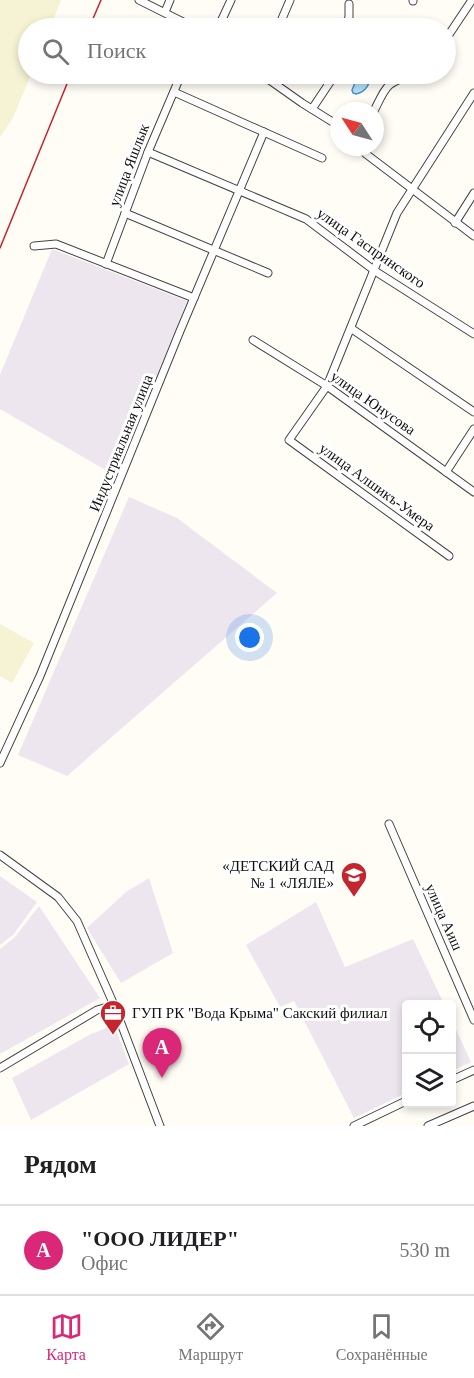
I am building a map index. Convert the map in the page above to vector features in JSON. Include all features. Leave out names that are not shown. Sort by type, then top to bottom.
[{"type":"street","points":[[139,0],[176,18]]},
{"type":"street","points":[[165,12],[170,0]]},
{"type":"street","points":[[223,18],[231,0]]},
{"type":"street","points":[[282,18],[290,0]]},
{"type":"street","points":[[456,24],[472,0]]},
{"type":"street","points":[[349,4],[349,18]]},
{"type":"street","name":"улица Яшлык","points":[[106,264],[148,152],[177,84]]},
{"type":"street","points":[[276,84],[330,120]]},
{"type":"street","points":[[312,109],[329,84]]},
{"type":"street","points":[[378,102],[388,84]]},
{"type":"street","points":[[174,92],[322,158]]},
{"type":"street","points":[[327,386],[352,329],[392,224],[474,93]]},
{"type":"street","name":"Индустриальная улица","points":[[0,763],[40,676],[264,132]]},
{"type":"street","name":"улица Гаспринского","points":[[148,152],[306,219],[375,271],[474,334]]},
{"type":"street","points":[[369,156],[474,237]]},
{"type":"street","points":[[455,223],[474,193]]},
{"type":"street","points":[[125,213],[268,273]]},
{"type":"street","points":[[33,246],[56,244],[194,298]]},
{"type":"street","points":[[352,329],[474,411]]},
{"type":"street","name":"улица Юнусова","points":[[253,340],[327,386],[474,492]]},
{"type":"street","name":"улица Алшикъ-Умера","points":[[327,386],[289,440],[449,555]]},
{"type":"street","points":[[446,472],[474,429]]},
{"type":"street","name":"улица Аиш","points":[[388,824],[474,1020]]},
{"type":"street","points":[[0,855],[58,897],[77,921],[114,1005],[160,1126]]},
{"type":"street","points":[[0,1068],[97,1010],[114,1005]]},
{"type":"street","points":[[456,1078],[474,1070]]},
{"type":"street","points":[[354,1126],[402,1103]]},
{"type":"street","points":[[428,1126],[474,1106]]},
{"type":"shaded area","points":[[0,0],[61,0],[54,18],[18,18],[18,84],[27,84],[13,118],[0,137]]},
{"type":"shaded area","points":[[52,249],[187,301],[116,476],[0,409],[0,375]]},
{"type":"shaded area","points":[[129,497],[177,518],[277,593],[67,776],[18,755]]},
{"type":"shaded area","points":[[0,624],[34,643],[12,683],[0,676]]},
{"type":"shaded area","points":[[0,876],[37,902],[13,935],[0,945]]},
{"type":"shaded area","points":[[149,878],[173,953],[121,983],[87,928],[126,892]]},
{"type":"shaded area","points":[[316,902],[345,967],[413,939],[442,1000],[402,1000],[402,1095],[354,1118],[294,1001],[280,1007],[246,945]]},
{"type":"shaded area","points":[[39,906],[100,998],[0,1054],[0,949],[15,937]]},
{"type":"shaded area","points":[[114,1025],[129,1064],[31,1120],[12,1078],[91,1034]]},
{"type":"shaded area","points":[[456,1030],[471,1062],[456,1069]]},
{"type":"water","points":[[355,84],[368,84],[360,93],[353,93]]},
{"type":"railway","points":[[93,18],[101,0]]},
{"type":"railway","points":[[0,248],[67,84]]},
{"type":"place","name":"«ДЕТСКИЙ САД № 1 «ЛЯЛЕ»","points":[[354,898]]},
{"type":"place","name":"ГУП РК \"Вода Крыма\" Сакский филиал","points":[[113,1036]]},
{"type":"place","name":"\"ООО ЛИДЕР\"","points":[[162,1078]]}]
